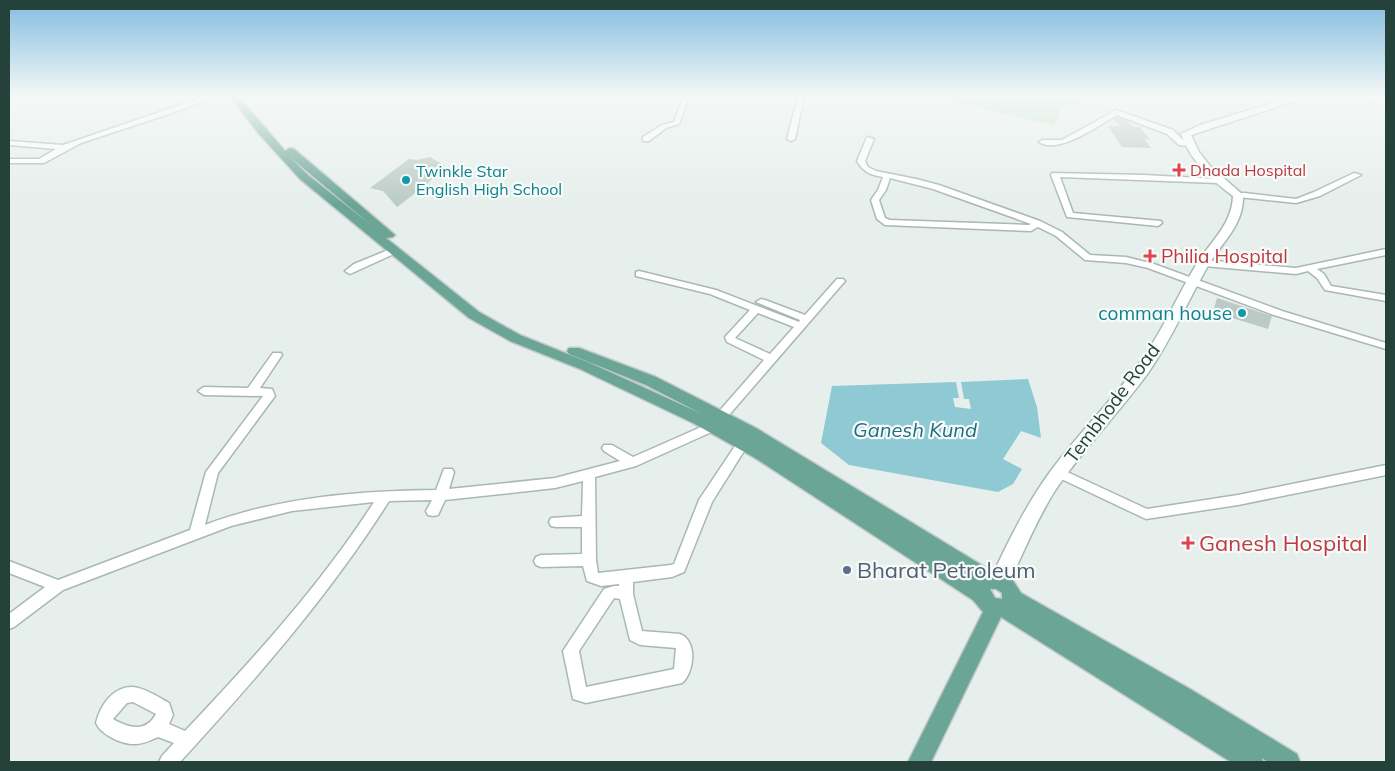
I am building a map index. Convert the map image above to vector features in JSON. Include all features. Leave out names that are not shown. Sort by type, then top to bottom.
[{"type":"main road","points":[[263,133],[304,178],[337,198]]},
{"type":"main road","points":[[273,133],[337,198],[383,236],[498,318],[531,334],[651,381],[716,422],[818,474],[997,595],[1252,762]]},
{"type":"main road","points":[[383,236],[393,251],[474,315],[515,338],[586,366],[699,418],[716,422],[743,443],[997,595],[1182,696],[1289,762]]},
{"type":"main road","points":[[919,762],[997,595]]},
{"type":"street","points":[[9,161],[41,162],[64,147],[105,133]]},
{"type":"street","points":[[646,140],[655,133]]},
{"type":"street","points":[[791,139],[792,133]]},
{"type":"street","points":[[1043,142],[1063,142],[1079,133]]},
{"type":"street","points":[[1171,133],[1182,143],[1189,144]]},
{"type":"street","points":[[1188,133],[1186,134],[1189,144],[1218,181],[1238,195],[1299,201],[1357,175]]},
{"type":"street","points":[[870,139],[861,161],[865,168],[874,173],[930,185],[1037,223],[1060,234],[1088,258],[1126,260],[1151,266],[1278,313],[1386,346]]},
{"type":"street","points":[[9,143],[64,147]]},
{"type":"street","points":[[1158,222],[1070,215],[1054,175],[1218,181]]},
{"type":"street","points":[[887,176],[882,190],[875,200],[881,219],[888,223],[1030,228],[1037,223]]},
{"type":"street","name":"Tembhode Road","points":[[997,595],[1009,559],[1042,497],[1058,473],[1144,368],[1182,306],[1204,262],[1231,227],[1239,204],[1238,195]]},
{"type":"street","points":[[350,272],[357,266],[393,251]]},
{"type":"street","points":[[1204,262],[1296,271],[1335,261],[1386,252]]},
{"type":"street","points":[[1309,268],[1320,276],[1328,288],[1386,298]]},
{"type":"street","points":[[638,274],[714,292],[803,322]]},
{"type":"street","points":[[9,622],[58,586],[229,521],[292,506],[384,496],[441,496],[555,483],[632,464],[716,422],[840,281]]},
{"type":"street","points":[[759,306],[730,337],[731,340],[771,359]]},
{"type":"street","points":[[251,392],[277,355]]},
{"type":"street","points":[[196,532],[212,472],[268,396],[268,392],[204,391]]},
{"type":"street","points":[[589,475],[589,560],[592,577],[601,580],[672,571],[679,568],[706,500],[743,443]]},
{"type":"street","points":[[608,448],[632,464]]},
{"type":"street","points":[[1058,473],[1146,514],[1238,500],[1386,470]]},
{"type":"street","points":[[432,511],[441,496],[448,472]]},
{"type":"street","points":[[168,762],[263,660],[325,585],[362,534],[384,496]]},
{"type":"street","points":[[556,522],[588,521]]},
{"type":"street","points":[[541,562],[589,560]]},
{"type":"street","points":[[9,566],[58,586]]},
{"type":"street","points":[[626,577],[626,594],[635,635],[640,638],[680,640],[684,646],[682,673],[676,678],[586,695],[579,693],[571,651],[573,646],[609,593],[626,594]]},
{"type":"street","points":[[158,728],[188,741]]},
{"type":"water","name":"Ganesh Kund","points":[[1028,379],[1037,407],[1041,438],[1021,431],[1003,459],[1022,469],[1013,484],[998,492],[849,465],[821,443],[832,386],[956,382],[959,398],[953,398],[955,407],[971,409],[969,399],[964,399],[961,382]]},
{"type":"building","points":[[1113,133],[1145,133],[1150,140],[1144,139],[1151,148],[1122,147]]},
{"type":"building","name":"Twinkle Star English High School","points":[[430,157],[445,166],[426,185],[397,207],[383,191],[370,188],[409,159],[417,160]]},
{"type":"building","name":"comman house","points":[[1217,298],[1272,316],[1268,329],[1213,312]]},
{"type":"place","name":"Dhada Hospital","points":[[1179,170]]},
{"type":"place","name":"Twinkle Star English High School","points":[[406,180]]},
{"type":"place","name":"Philia Hospital","points":[[1150,256]]},
{"type":"place","name":"comman house","points":[[1242,313]]},
{"type":"place","name":"Ganesh Hospital","points":[[1188,543]]},
{"type":"place","name":"Bharat Petroleum","points":[[847,570]]}]
